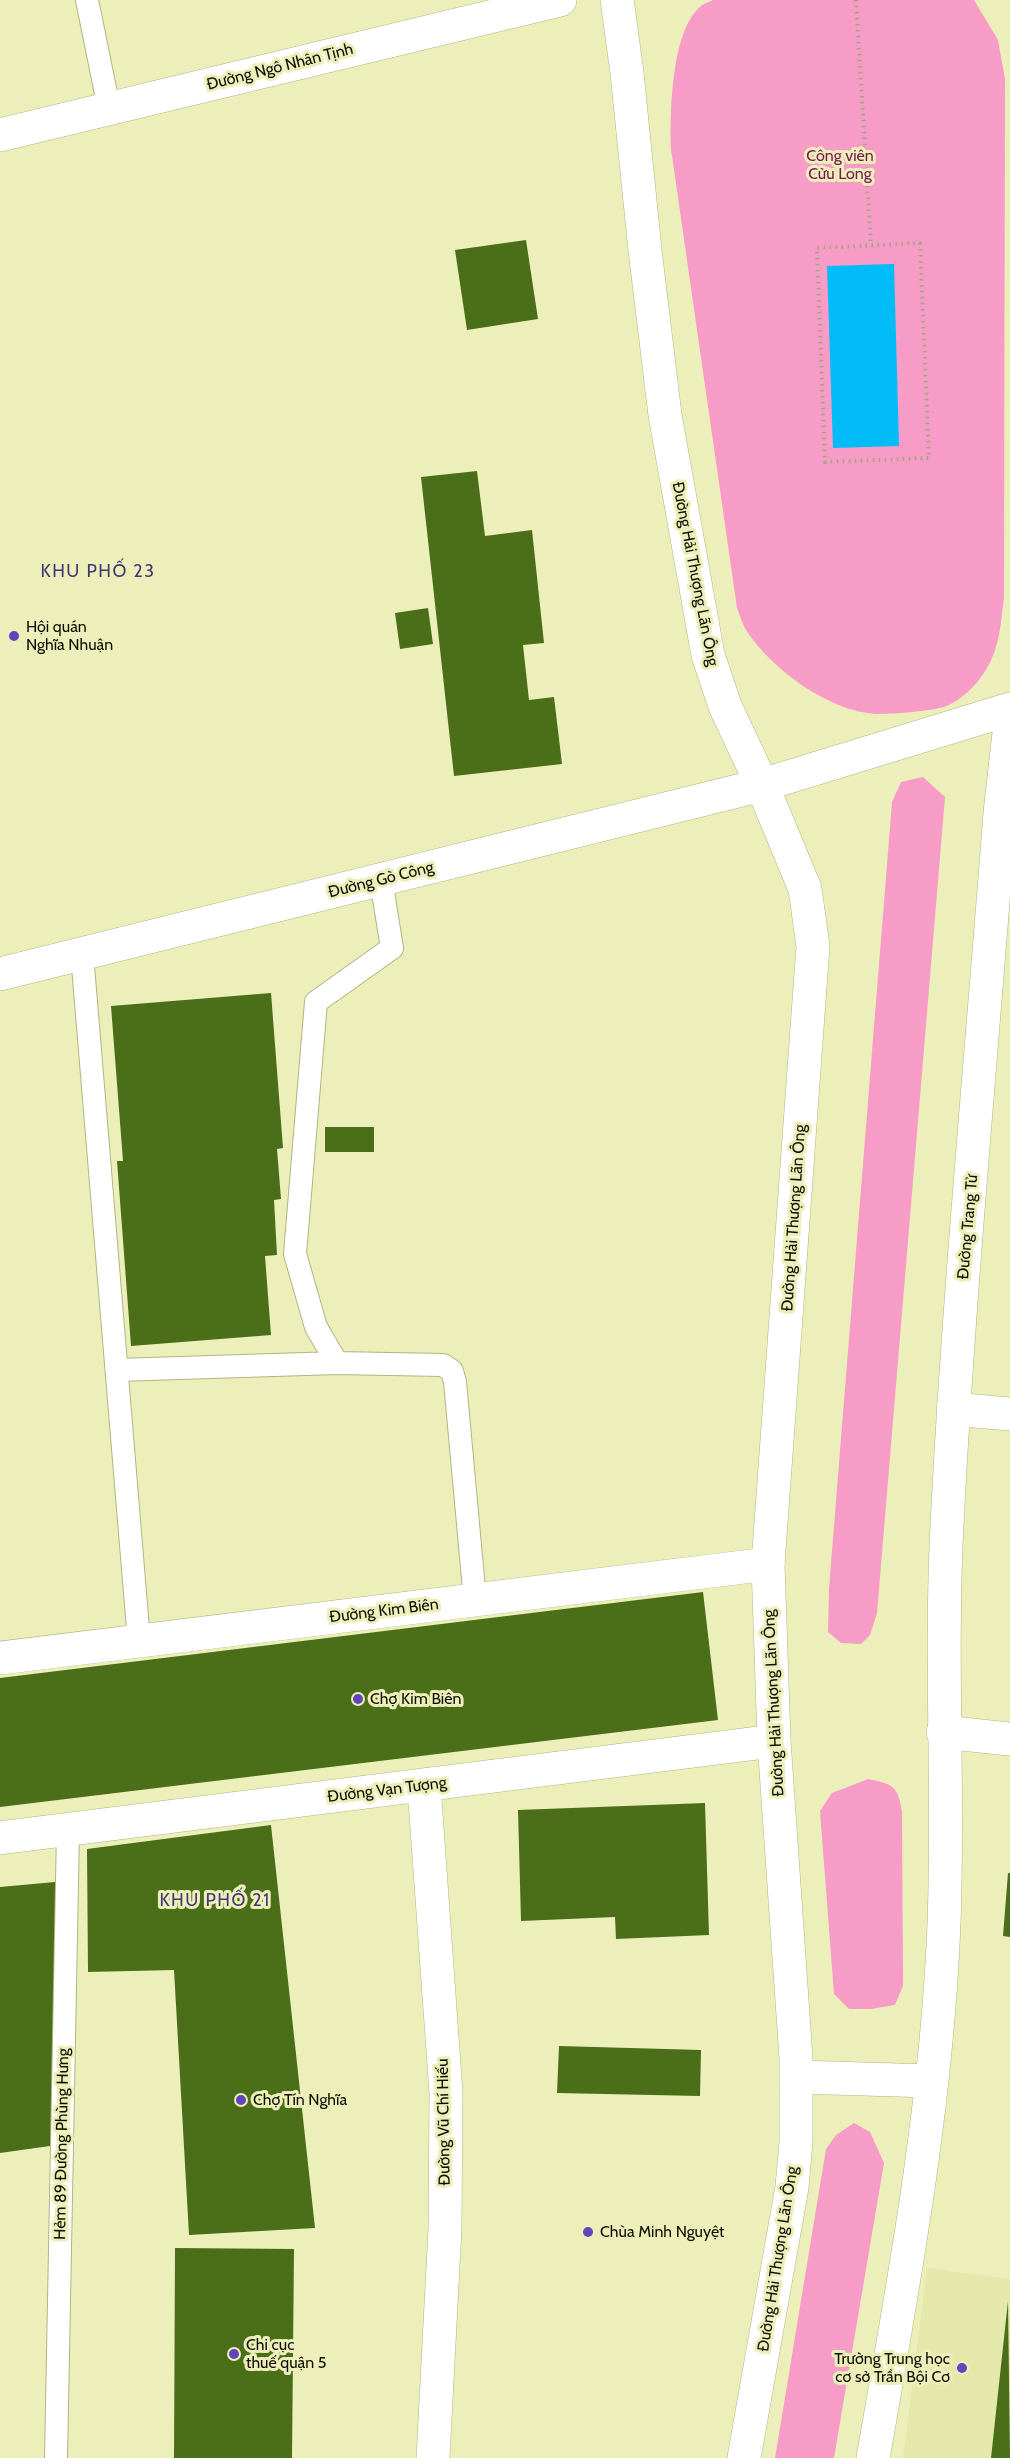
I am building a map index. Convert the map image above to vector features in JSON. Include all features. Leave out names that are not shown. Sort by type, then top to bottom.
[{"type":"main road","name":"Đường Ngô Nhân Tịnh","points":[[0,135],[560,0]]},
{"type":"main road","name":"Đường Hải Thượng Lãn Ông","points":[[617,0],[665,415],[708,655],[725,706],[762,785],[805,889],[813,946],[768,1564],[774,1741],[797,2077],[792,2187],[744,2458]]},
{"type":"main road","name":"Đường Gò Công","points":[[0,974],[762,785],[1010,709]]},
{"type":"main road","name":"Đường Trang Tử","points":[[943,1732],[942,1649],[953,1409],[1000,813],[1010,724]]},
{"type":"main road","points":[[953,1409],[1010,1414]]},
{"type":"main road","name":"Đường Kim Biên","points":[[0,1658],[768,1564]]},
{"type":"main road","points":[[873,2458],[909,2252],[924,2152],[931,2081],[944,1924],[946,1806],[943,1732],[1010,1739]]},
{"type":"main road","name":"Đường Vạn Tượng","points":[[0,1838],[774,1741]]},
{"type":"main road","name":"Đường Vũ Chí Hiếu","points":[[424,1786],[446,2115],[445,2228],[433,2458]]},
{"type":"main road","points":[[797,2077],[931,2081]]},
{"type":"lane","points":[[87,0],[109,108]]},
{"type":"lane","points":[[337,1363],[316,1327],[295,1254],[316,1002],[392,948],[381,880]]},
{"type":"lane","points":[[82,954],[139,1641]]},
{"type":"lane","points":[[117,1370],[337,1363],[443,1365],[452,1371],[455,1382],[475,1600]]},
{"type":"lane","name":"Hẻm 89 Đường Phùng Hưng","points":[[56,2458],[68,1830]]},
{"type":"path","points":[[856,0],[872,246]]},
{"type":"path","points":[[920,243],[929,458],[825,462],[817,248],[872,246],[920,243]]},
{"type":"shaded area","name":"Trường Trung học cơ sở Trần Bội Cơ","points":[[927,2268],[1010,2279],[1010,2458],[903,2458]]},
{"type":"green space","name":"Công viên Cửu Long","points":[[713,0],[974,0],[998,40],[1005,79],[1004,597],[997,642],[987,668],[979,680],[957,701],[944,707],[876,714],[858,711],[822,697],[804,687],[772,661],[746,630],[737,608],[671,149],[672,94],[678,52],[691,18],[702,5]]},
{"type":"green space","points":[[923,777],[945,797],[877,1613],[870,1635],[861,1644],[841,1643],[828,1632],[829,1588],[892,802],[901,782]]},
{"type":"green space","points":[[868,1779],[893,1788],[899,1797],[902,1812],[903,1986],[895,2005],[871,2009],[849,2009],[834,1994],[820,1811],[832,1793]]},
{"type":"green space","points":[[854,2123],[870,2132],[884,2163],[834,2458],[775,2458],[826,2149],[836,2135]]},
{"type":"water","points":[[894,264],[899,446],[833,448],[827,266]]},
{"type":"building","points":[[526,240],[538,319],[467,330],[455,250]]},
{"type":"building","points":[[477,471],[485,536],[532,530],[544,643],[523,645],[529,700],[554,697],[562,764],[454,776],[421,477]]},
{"type":"building","points":[[428,608],[433,644],[400,649],[395,613]]},
{"type":"building","points":[[271,993],[283,1148],[277,1149],[281,1199],[274,1200],[277,1255],[265,1256],[271,1335],[131,1346],[117,1161],[123,1161],[111,1006]]},
{"type":"building","points":[[325,1127],[374,1127],[374,1152],[325,1152]]},
{"type":"building","name":"Chợ Kim Biên","points":[[703,1592],[718,1720],[0,1807],[0,1678]]},
{"type":"building","points":[[705,1803],[709,1935],[616,1939],[615,1917],[521,1921],[518,1810]]},
{"type":"building","name":"Chợ Tín Nghĩa","points":[[271,1825],[315,2228],[189,2235],[174,1970],[88,1972],[87,1849]]},
{"type":"building","points":[[1008,1873],[1010,1873],[1010,1937],[1003,1936]]},
{"type":"building","points":[[55,1882],[57,2145],[0,2153],[0,1887]]},
{"type":"building","points":[[559,2046],[701,2050],[700,2096],[557,2093]]},
{"type":"building","name":"Chi cục thuế quận 5","points":[[175,2248],[294,2249],[292,2458],[174,2458]]},
{"type":"building","points":[[1008,2301],[1010,2458],[991,2458]]},
{"type":"place","name":"Hội quán Nghĩa Nhuận","points":[[14,636]]},
{"type":"place","name":"Chợ Kim Biên","points":[[358,1699]]},
{"type":"place","name":"Chợ Tín Nghĩa","points":[[241,2100]]},
{"type":"place","name":"Chùa Minh Nguyệt","points":[[588,2232]]},
{"type":"place","name":"Chi cục thuế quận 5","points":[[234,2354]]},
{"type":"place","name":"Trường Trung học cơ sở Trần Bội Cơ","points":[[962,2368]]},
{"type":"district","name":"KHU PHỐ 23","points":[[98,572]]},
{"type":"district","name":"KHU PHỐ 21","points":[[215,1901]]}]
